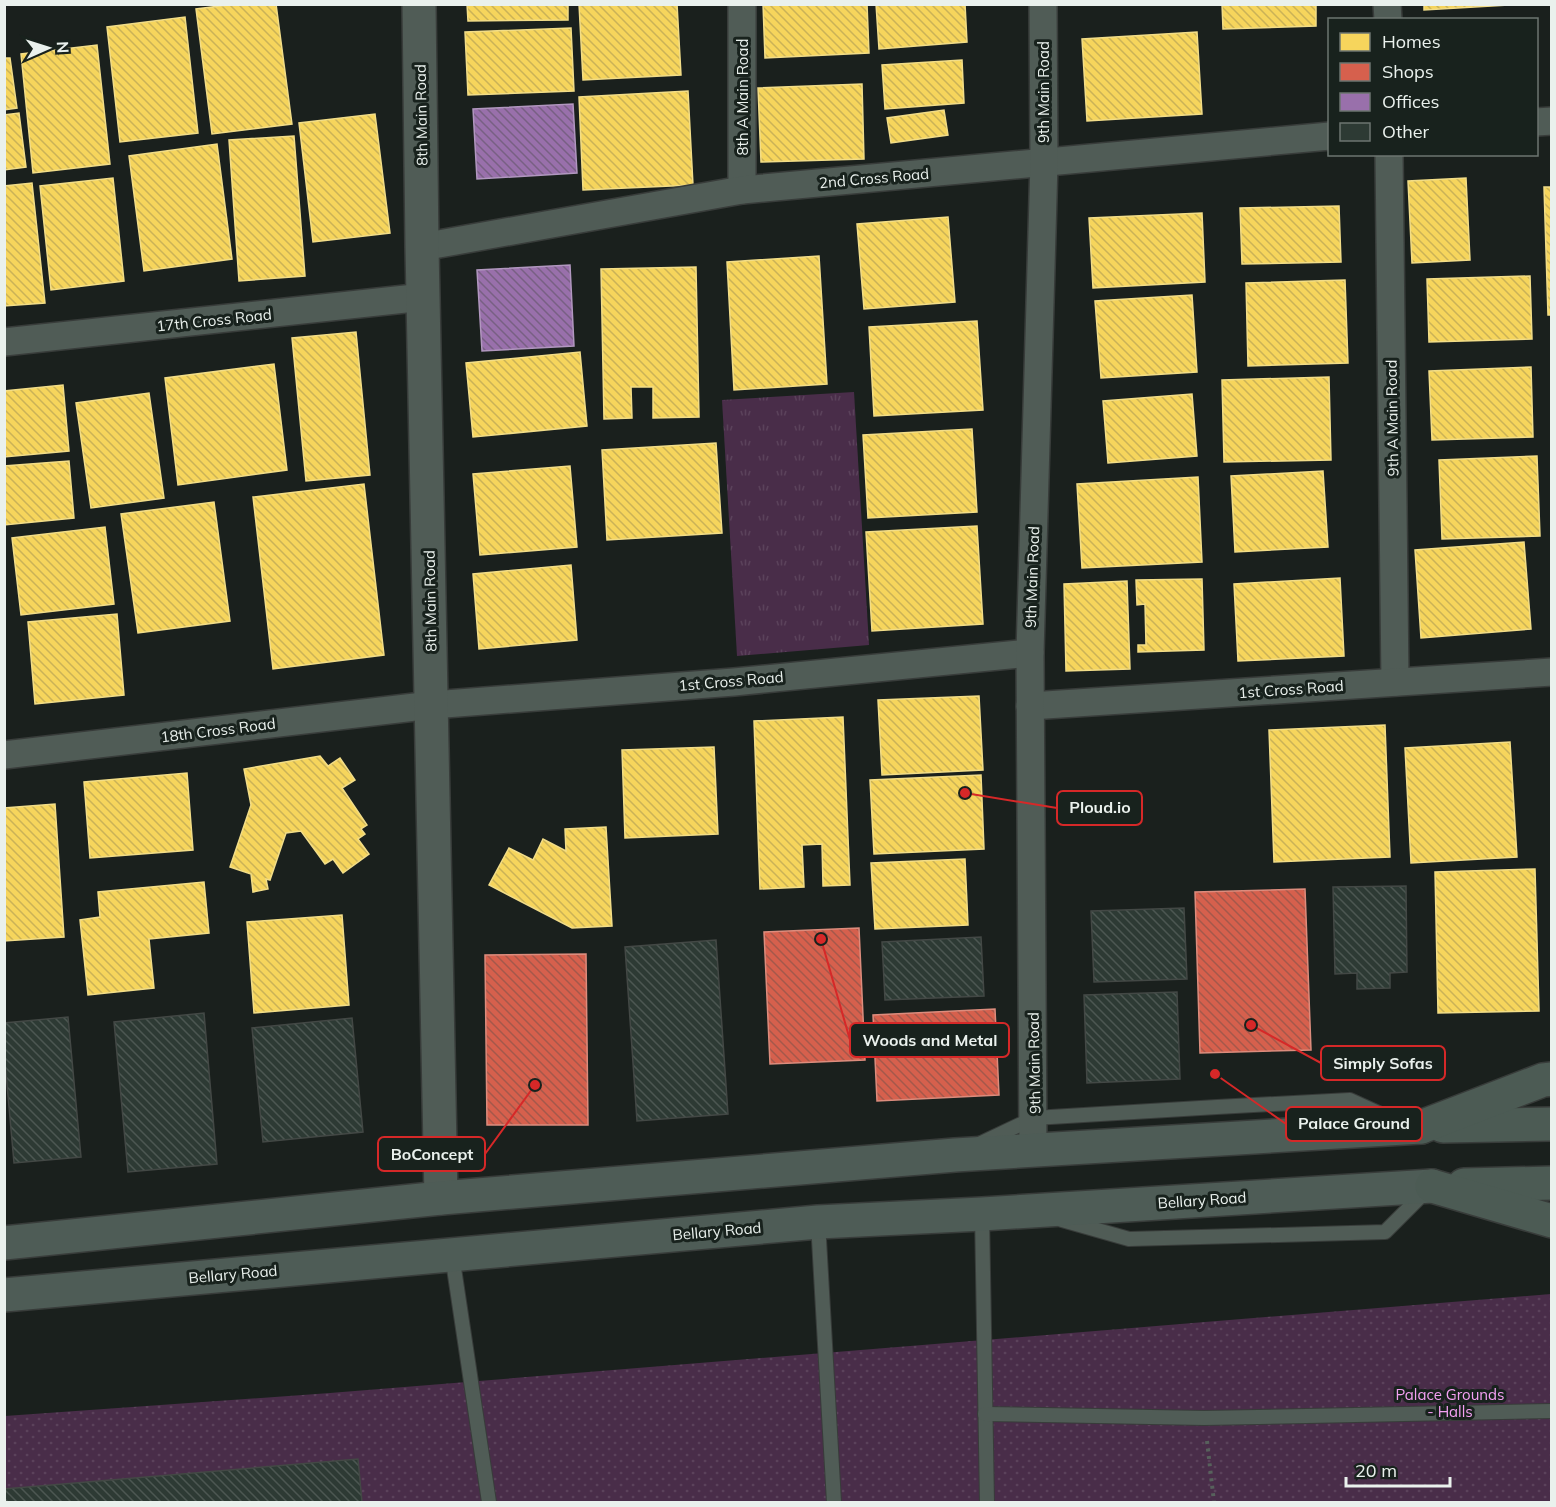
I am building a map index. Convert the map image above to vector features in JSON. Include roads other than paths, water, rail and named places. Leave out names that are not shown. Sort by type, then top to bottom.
[{"type":"highway","points":[[1416,1127],[1551,1079]]},
{"type":"highway","points":[[1416,1127],[1551,1124]]},
{"type":"highway","points":[[1432,1186],[1551,1183]]},
{"type":"highway","points":[[1432,1186],[1551,1221]]},
{"type":"main road","points":[[4,1243],[441,1198],[955,1155],[1416,1127]]},
{"type":"main road","name":"Bellary Road","points":[[4,1295],[452,1253],[818,1222],[1432,1186]]},
{"type":"street","name":"8th Main Road","points":[[419,4],[441,1198]]},
{"type":"street","name":"8th A Main Road","points":[[742,4],[742,190]]},
{"type":"street","name":"9th Main Road","points":[[1033,1150],[1030,653],[1044,162],[1043,4]]},
{"type":"street","name":"2nd Cross Road","points":[[422,247],[742,190],[1328,136]]},
{"type":"street","name":"9th A Main Road","points":[[1389,156],[1395,682]]},
{"type":"street","name":"17th Cross Road","points":[[4,342],[424,297]]},
{"type":"street","name":"1st Cross Road","points":[[432,705],[734,681],[1030,653]]},
{"type":"street","name":"1st Cross Road","points":[[1030,706],[1551,672]]},
{"type":"street","name":"18th Cross Road","points":[[4,755],[432,705]]},
{"type":"lane","points":[[955,1155],[1034,1118],[1350,1100],[1416,1127]]},
{"type":"lane","points":[[1033,1211],[1129,1239],[1385,1232],[1432,1186]]},
{"type":"lane","points":[[982,1214],[987,1503]]},
{"type":"lane","points":[[818,1222],[834,1503]]},
{"type":"lane","points":[[452,1253],[489,1503]]},
{"type":"lane","points":[[985,1414],[1204,1418],[1551,1411]]},
{"type":"place","name":"Ploud.io","points":[[965,793]]},
{"type":"place","name":"Woods and Metal","points":[[821,939]]},
{"type":"place","name":"Simply Sofas","points":[[1251,1025]]},
{"type":"place","name":"Palace Ground","points":[[1215,1074]]},
{"type":"place","name":"BoConcept","points":[[535,1085]]},
{"type":"park label","name":"Palace Grounds - Halls","points":[[1450,1402]]}]
